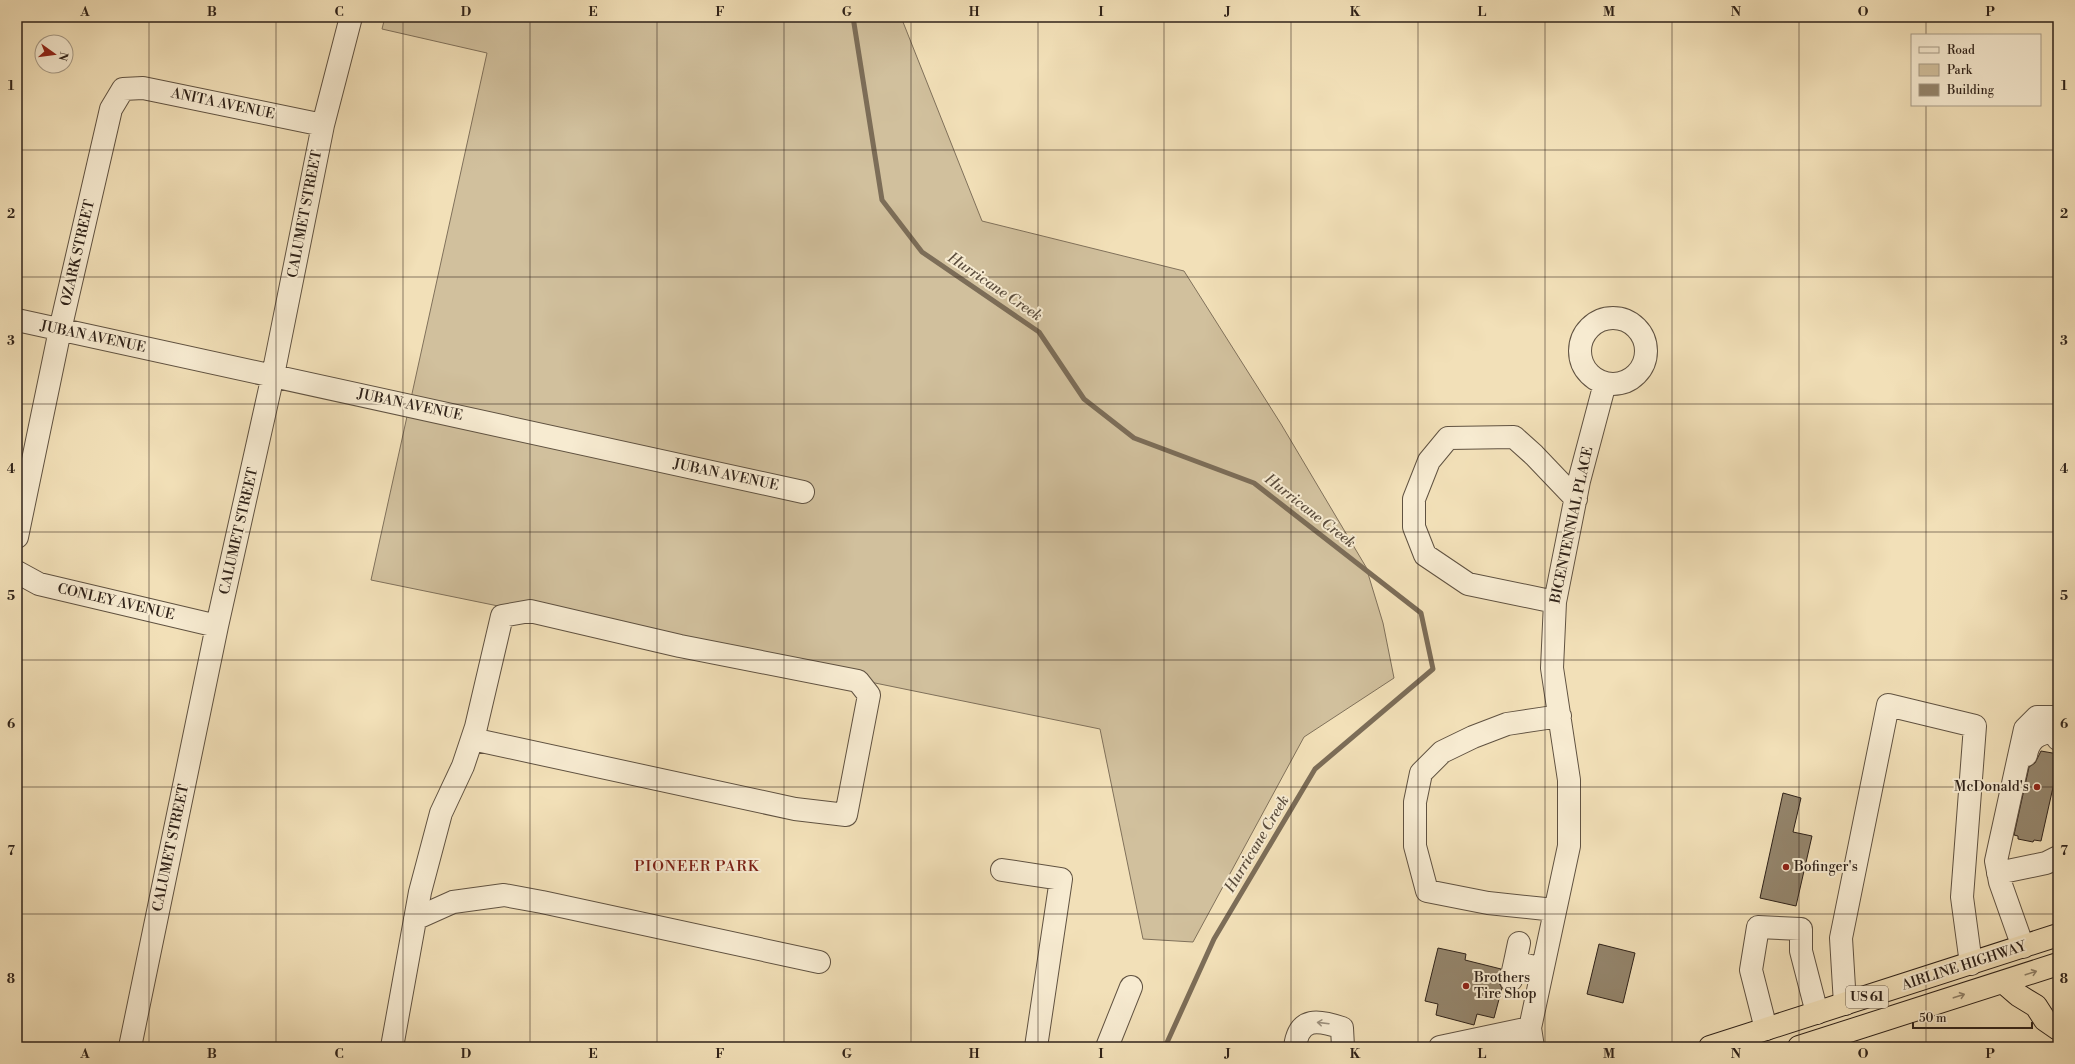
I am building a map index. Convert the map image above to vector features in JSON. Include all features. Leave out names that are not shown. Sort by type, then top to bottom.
[{"type":"highway","name":"AIRLINE HIGHWAY","points":[[1710,1047],[2058,935]]},
{"type":"highway","name":"AIRLINE HIGHWAY","points":[[1799,1047],[2058,964]]},
{"type":"highway","points":[[2003,982],[2018,995],[2036,1006],[2045,1020],[2058,1029]]},
{"type":"highway","points":[[1845,1004],[1850,1031]]},
{"type":"street","name":"CALUMET STREET","points":[[130,1047],[218,626],[273,375],[323,125],[351,17]]},
{"type":"street","name":"ANITA AVENUE","points":[[122,89],[143,88],[323,125]]},
{"type":"street","name":"OZARK STREET","points":[[17,537],[60,330],[110,109],[122,89]]},
{"type":"street","name":"JUBAN AVENUE","points":[[17,320],[803,492]]},
{"type":"street","name":"BICENTENNIAL PLACE","points":[[1532,1037],[1542,969],[1569,846],[1569,780],[1552,668],[1555,602],[1576,499],[1605,383]]},
{"type":"street","points":[[1555,602],[1468,584],[1425,555],[1414,527],[1414,499],[1430,461],[1448,438],[1486,436],[1514,437],[1534,455],[1576,499]]},
{"type":"street","name":"CONLEY AVENUE","points":[[17,572],[39,584],[218,626]]},
{"type":"street","points":[[392,1047],[420,892],[441,813],[463,766],[472,739],[502,616],[530,611],[680,646],[858,681],[869,695],[846,815],[795,809],[472,739]]},
{"type":"street","points":[[1845,1004],[1841,938],[1888,705],[1975,726],[1962,898],[1971,964]]},
{"type":"street","points":[[1555,910],[1488,903],[1427,891],[1415,846],[1415,802],[1421,773],[1442,752],[1473,737],[1507,724],[1560,716]]},
{"type":"street","points":[[2023,947],[1998,873],[1996,861],[2025,728],[2037,717],[2057,730]]},
{"type":"street","points":[[1998,873],[2046,863],[2058,857]]},
{"type":"street","points":[[1002,870],[1061,879],[1036,1047]]},
{"type":"street","points":[[415,919],[453,902],[504,896],[542,902],[819,962]]},
{"type":"street","points":[[1766,1029],[1751,970],[1758,927],[1801,929],[1801,951],[1817,1013]]},
{"type":"street","points":[[1515,961],[1542,969]]},
{"type":"street","points":[[1107,1047],[1131,987]]},
{"type":"street","points":[[1295,1047],[1296,1041],[1303,1026],[1310,1022],[1327,1023],[1342,1028],[1343,1047]]},
{"type":"street","points":[[1440,1047],[1532,1037]]},
{"type":"green space","points":[[385,17],[901,17],[982,221],[1184,271],[1281,424],[1366,567],[1383,623],[1394,678],[1304,737],[1193,942],[1143,939],[1100,729],[371,580],[487,53],[382,29]]},
{"type":"building","name":"McDonald's","points":[[2041,751],[2058,754],[2058,765],[2041,841],[2034,840],[2033,842],[2018,839],[2018,836],[2014,835],[2029,767],[2035,763]]},
{"type":"building","name":"Bofinger's","points":[[1783,793],[1801,798],[1793,832],[1812,836],[1796,906],[1760,898]]},
{"type":"building","points":[[1599,944],[1635,953],[1623,1003],[1587,994]]},
{"type":"building","name":"Brothers Tire Shop","points":[[1438,948],[1466,954],[1465,960],[1501,969],[1499,983],[1502,988],[1494,1018],[1477,1014],[1474,1025],[1436,1015],[1438,1004],[1425,1001]]},
{"type":"waterway","name":"Hurricane Creek","points":[[853,17],[882,200],[922,252],[1039,332],[1084,399],[1134,438],[1254,483],[1421,613],[1433,669],[1315,769],[1214,939],[1165,1047]]},
{"type":"place","name":"McDonald's","points":[[2037,787]]},
{"type":"place","name":"Bofinger's","points":[[1786,867]]},
{"type":"place","name":"Brothers Tire Shop","points":[[1466,986]]},
{"type":"district","name":"PIONEER PARK","points":[[697,866]]}]
